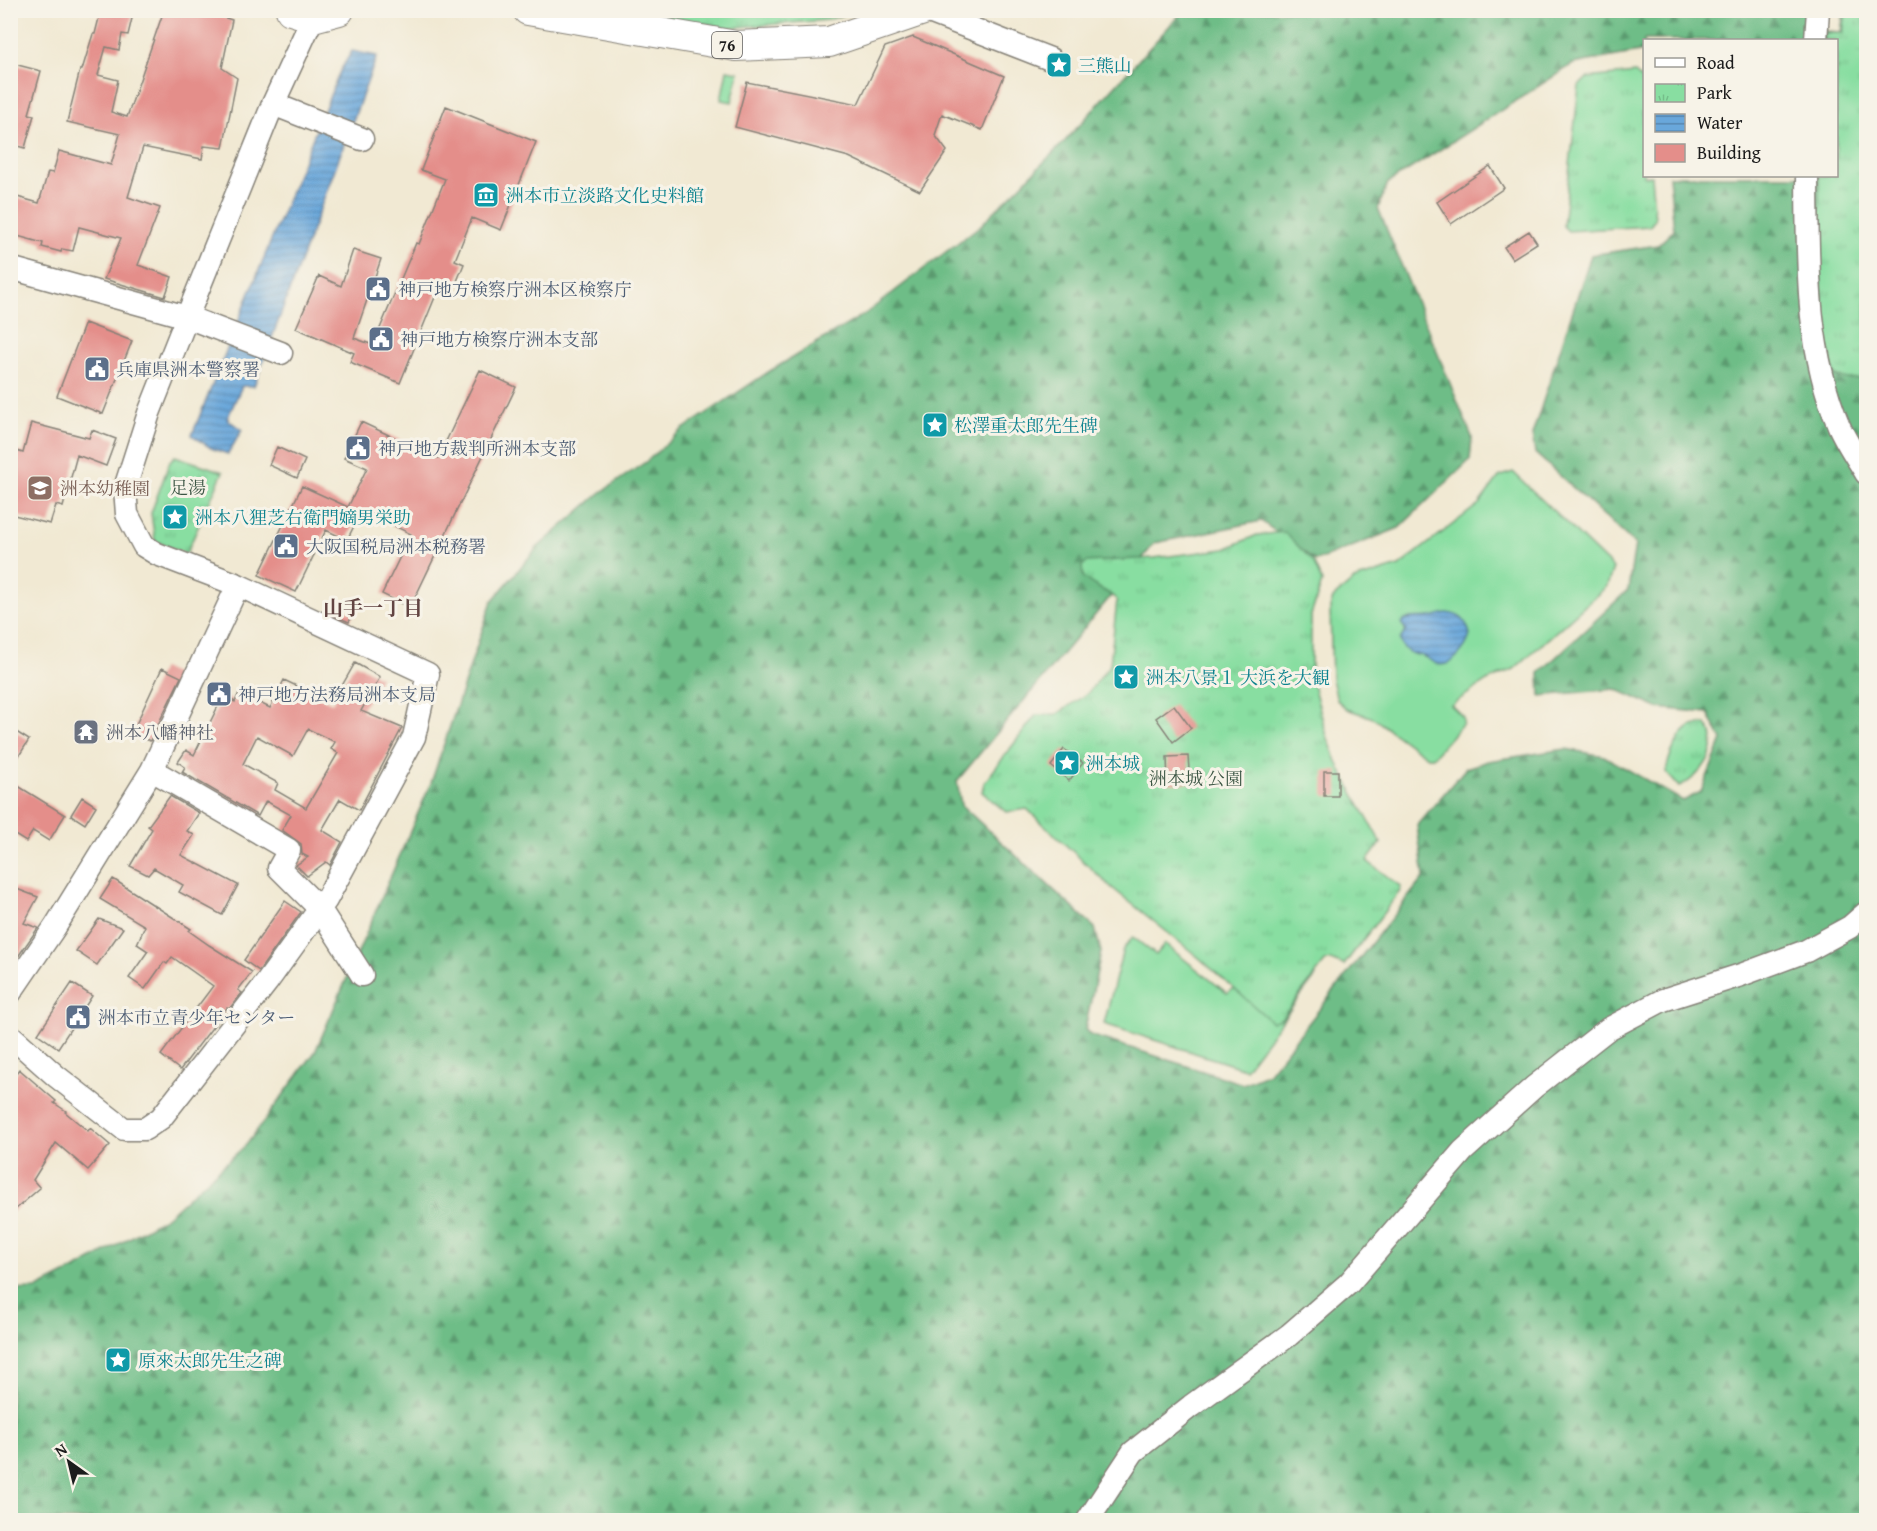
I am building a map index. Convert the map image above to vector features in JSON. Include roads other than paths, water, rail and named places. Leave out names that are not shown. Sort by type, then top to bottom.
[{"type":"main road","name":"76","points":[[528,10],[580,21],[736,46],[828,42],[924,10]]},
{"type":"street","points":[[924,10],[1050,59]]},
{"type":"street","points":[[1816,39],[1818,10]]},
{"type":"street","points":[[10,1035],[56,1076],[124,1129],[145,1129],[160,1118],[267,982],[326,900],[414,737],[428,674],[238,585],[157,555],[144,546],[127,514],[125,488],[149,413],[273,104],[314,13]]},
{"type":"street","points":[[273,104],[362,139]]},
{"type":"street","points":[[1808,177],[1808,290],[1819,369],[1839,427],[1866,474]]},
{"type":"street","points":[[10,268],[187,317],[280,353]]},
{"type":"street","points":[[10,993],[55,927],[152,770],[238,585]]},
{"type":"street","points":[[152,770],[289,850],[279,868],[319,908],[362,975]]},
{"type":"street","points":[[1088,1521],[1133,1452],[1191,1406],[1289,1335],[1349,1283],[1463,1151],[1543,1080],[1608,1029],[1663,1000],[1806,951],[1850,927],[1866,913]]},
{"type":"water","points":[[352,51],[377,56],[254,386],[242,386],[227,419],[242,430],[228,454],[211,448],[192,435],[340,71]]},
{"type":"water","points":[[1446,613],[1462,619],[1470,635],[1466,645],[1453,660],[1443,665],[1437,664],[1405,649],[1400,640],[1406,630],[1401,623],[1404,620]]},
{"type":"place","name":"三熊山","points":[[1059,65]]},
{"type":"place","name":"洲本市立淡路文化史料館","points":[[486,195]]},
{"type":"place","name":"神戸地方検察庁洲本区検察庁","points":[[378,289]]},
{"type":"place","name":"神戸地方検察庁洲本支部","points":[[381,339]]},
{"type":"place","name":"兵庫県洲本警察署","points":[[97,369]]},
{"type":"place","name":"松澤重太郎先生碑","points":[[935,425]]},
{"type":"place","name":"神戸地方裁判所洲本支部","points":[[358,448]]},
{"type":"place","name":"洲本幼稚園","points":[[40,488]]},
{"type":"place","name":"洲本八狸芝右衛門嫡男栄助","points":[[175,517]]},
{"type":"place","name":"大阪国税局洲本税務署","points":[[286,546]]},
{"type":"place","name":"洲本八景１ 大浜を大観","points":[[1126,677]]},
{"type":"place","name":"神戸地方法務局洲本支局","points":[[219,694]]},
{"type":"place","name":"洲本八幡神社","points":[[86,732]]},
{"type":"place","name":"洲本城","points":[[1067,763]]},
{"type":"place","name":"洲本市立青少年センター","points":[[78,1017]]},
{"type":"place","name":"原來太郎先生之碑","points":[[118,1360]]},
{"type":"district","name":"山手一丁目","points":[[373,607]]},
{"type":"park label","name":"足湯","points":[[188,487]]},
{"type":"park label","name":"洲本城 公園","points":[[1196,778]]}]
